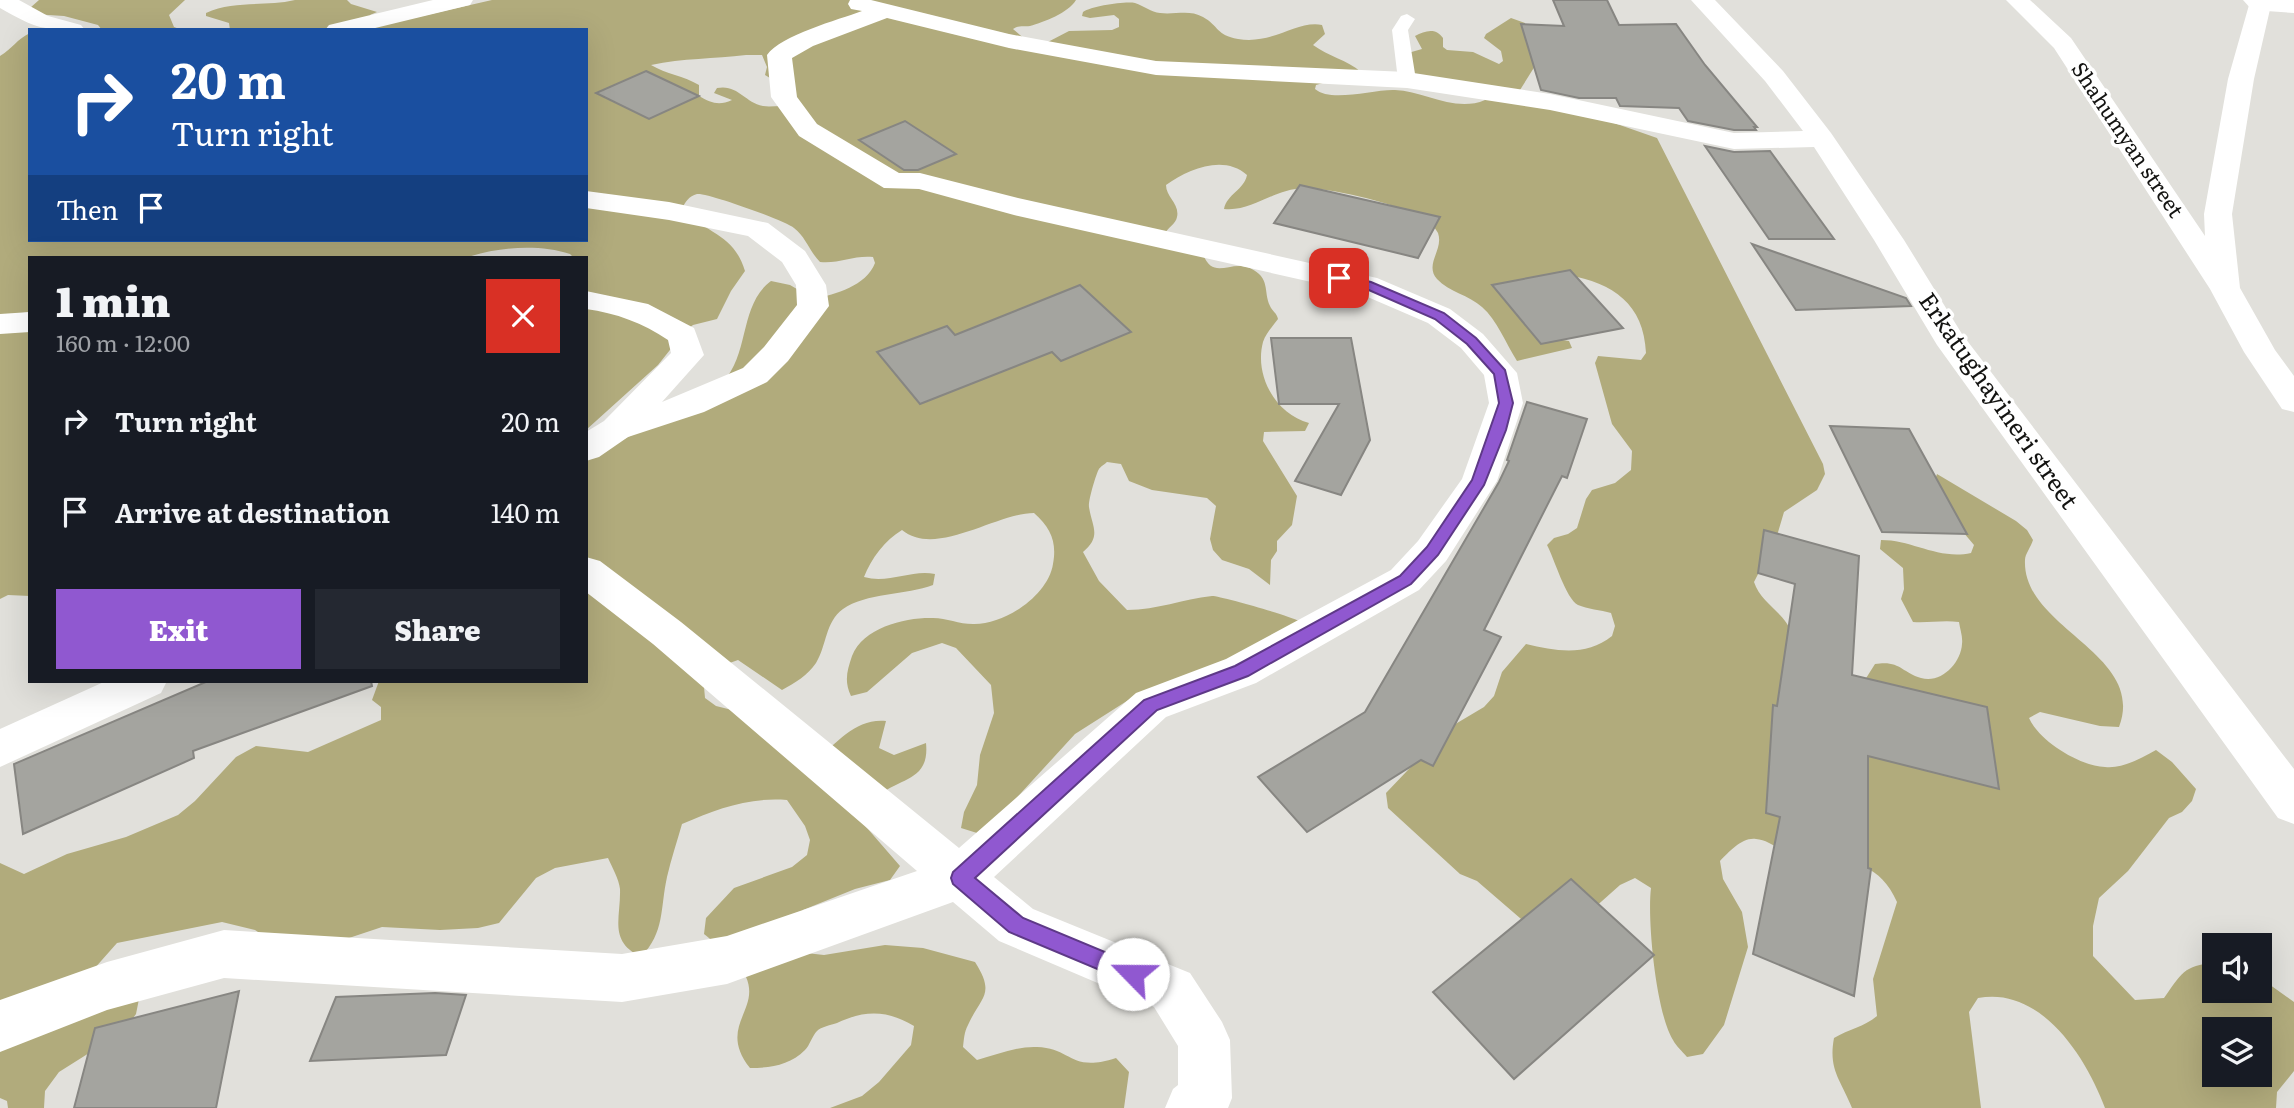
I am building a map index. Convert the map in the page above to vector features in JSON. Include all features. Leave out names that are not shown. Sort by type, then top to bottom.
[{"type":"street","points":[[2,0],[40,20],[66,28]]},
{"type":"street","points":[[345,28],[461,0]]},
{"type":"street","points":[[847,0],[1009,41],[1156,68],[1407,80],[1550,102],[1734,141],[1822,138]]},
{"type":"street","name":"Erkatughayineri street","points":[[1702,0],[1774,76],[1822,138],[1889,240],[1948,338],[2294,804]]},
{"type":"street","name":"Shahumyan street","points":[[2017,0],[2063,43],[2225,288],[2260,352],[2294,401]]},
{"type":"street","points":[[2225,288],[2218,214],[2257,2],[2294,6]]},
{"type":"street","points":[[0,1027],[107,986],[224,954],[622,978],[727,960],[960,878],[1151,705],[1241,671],[1405,580],[1432,551],[1479,481],[1506,403],[1500,373],[1472,341],[1439,316],[1366,285],[1014,206],[920,181],[894,182],[808,130],[784,97],[779,55],[806,41],[884,10]]},
{"type":"street","points":[[588,198],[758,229],[794,257],[811,285],[813,306],[776,354],[755,375],[692,404],[615,429]]},
{"type":"street","points":[[588,300],[612,303],[657,317],[683,335],[688,355],[615,429],[588,448]]},
{"type":"street","points":[[0,324],[28,322]]},
{"type":"street","points":[[588,573],[667,633],[1016,925],[1172,990],[1204,1040],[1205,1098],[1192,1108]]},
{"type":"street","points":[[0,748],[142,683]]},
{"type":"lane","points":[[1407,19],[1400,30],[1407,80]]},
{"type":"shaded area","points":[[39,0],[185,0],[169,15],[177,28],[100,28],[64,16],[33,14],[30,8]]},
{"type":"shaded area","points":[[295,0],[347,0],[351,4],[377,12],[370,15],[374,27],[492,0],[1076,0],[1062,13],[1049,19],[1013,29],[1028,42],[1044,44],[1069,31],[1112,30],[1119,27],[1119,19],[1114,15],[1090,18],[1082,16],[1083,12],[1117,3],[1135,3],[1160,13],[1198,15],[1208,20],[1221,33],[1238,39],[1262,39],[1303,26],[1322,25],[1325,34],[1313,45],[1361,72],[1316,85],[1315,89],[1322,93],[1342,95],[1395,90],[1462,104],[1485,100],[1482,96],[1417,78],[1403,60],[1408,53],[1422,49],[1415,36],[1437,32],[1443,38],[1443,47],[1447,50],[1473,52],[1499,64],[1503,61],[1501,51],[1484,38],[1486,34],[1511,18],[1525,23],[1535,66],[1520,90],[1657,138],[1823,464],[1825,474],[1817,490],[1784,512],[1776,539],[1754,582],[1757,590],[1789,626],[1792,634],[1863,683],[1875,664],[1883,663],[1895,665],[1921,678],[1936,678],[1954,665],[1961,651],[1959,622],[1913,622],[1901,599],[1904,589],[1903,568],[1880,549],[1881,540],[1948,554],[1971,553],[1974,545],[1947,513],[1934,482],[1937,474],[2027,530],[2033,540],[2025,560],[2029,584],[2042,605],[2101,660],[2116,679],[2123,701],[2119,727],[2100,726],[2040,712],[2029,718],[2034,727],[2061,751],[2095,766],[2118,766],[2156,750],[2172,762],[2196,789],[2192,801],[2182,812],[2169,818],[2128,871],[2099,898],[2093,926],[2093,956],[2135,1000],[2164,998],[2184,972],[2202,964],[2202,1003],[2272,1003],[2272,986],[2294,1002],[2294,1071],[2277,1092],[2276,1108],[2105,1108],[2086,1068],[2058,1029],[2041,1014],[2022,1003],[2001,997],[1978,998],[1969,1012],[1981,1108],[1852,1108],[1834,1067],[1834,1038],[1877,1016],[1873,979],[1897,902],[1883,880],[1874,872],[1855,864],[1831,859],[1796,857],[1756,839],[1741,843],[1720,861],[1723,879],[1742,912],[1748,947],[1724,1025],[1703,1054],[1687,1057],[1673,1040],[1662,1009],[1652,943],[1651,888],[1635,878],[1620,885],[1574,926],[1536,932],[1477,881],[1460,874],[1388,808],[1386,793],[1447,729],[1484,707],[1494,696],[1502,672],[1526,644],[1548,649],[1581,650],[1602,643],[1612,636],[1615,626],[1611,613],[1578,605],[1574,601],[1547,545],[1554,538],[1577,528],[1586,499],[1592,490],[1615,483],[1631,470],[1632,451],[1612,424],[1595,363],[1598,356],[1641,360],[1646,353],[1639,321],[1632,309],[1612,290],[1568,275],[1556,339],[1569,341],[1572,348],[1517,361],[1487,312],[1437,279],[1433,262],[1439,239],[1431,224],[1417,215],[1378,201],[1305,188],[1282,192],[1244,207],[1224,209],[1228,199],[1243,185],[1247,175],[1228,165],[1217,165],[1195,169],[1166,185],[1175,204],[1177,217],[1164,235],[1201,248],[1205,259],[1215,268],[1242,266],[1257,272],[1264,280],[1270,306],[1278,319],[1263,342],[1261,355],[1265,380],[1270,392],[1287,411],[1309,423],[1305,431],[1264,432],[1263,441],[1297,496],[1292,525],[1277,541],[1277,551],[1271,560],[1270,585],[1249,569],[1222,560],[1213,550],[1210,539],[1216,506],[1207,498],[1152,490],[1129,481],[1121,464],[1107,462],[1099,468],[1092,488],[1089,507],[1094,536],[1083,552],[1099,581],[1127,610],[1212,596],[1299,621],[1298,633],[1141,692],[1075,734],[1011,804],[977,833],[961,828],[964,812],[977,785],[980,755],[994,713],[991,685],[956,648],[942,643],[912,653],[867,692],[851,696],[847,681],[848,671],[857,646],[865,638],[885,627],[908,620],[930,618],[967,624],[985,623],[1011,614],[1034,597],[1049,576],[1054,549],[1049,530],[1034,513],[1019,515],[949,537],[916,537],[902,530],[879,550],[864,577],[882,579],[918,573],[935,574],[933,585],[874,597],[843,609],[829,627],[820,656],[813,667],[782,690],[738,660],[724,665],[704,687],[705,698],[716,706],[732,710],[816,760],[856,727],[875,721],[886,721],[879,748],[894,755],[926,743],[926,756],[918,772],[877,797],[861,821],[900,866],[890,880],[855,889],[803,910],[788,951],[824,955],[885,945],[923,948],[975,962],[985,982],[985,989],[967,1028],[963,1047],[977,1060],[1029,1047],[1049,1048],[1089,1063],[1116,1058],[1129,1072],[1124,1108],[830,1108],[862,1096],[879,1082],[911,1045],[914,1026],[895,1017],[876,1014],[857,1016],[824,1027],[815,1033],[805,1050],[787,1062],[750,1068],[741,1053],[738,1041],[738,1030],[748,1000],[746,977],[733,959],[704,934],[706,918],[734,888],[792,867],[807,855],[810,840],[805,826],[787,800],[759,800],[733,805],[682,824],[667,877],[658,929],[649,948],[641,957],[624,944],[620,936],[620,889],[608,858],[555,868],[536,878],[499,923],[478,928],[440,930],[382,927],[343,940],[267,938],[255,930],[222,922],[117,943],[86,978],[140,994],[136,1014],[124,1031],[59,1072],[45,1091],[44,1108],[8,1108],[7,1101],[0,1098],[0,863],[24,874],[67,854],[126,837],[178,815],[195,801],[236,757],[256,746],[308,752],[381,720],[381,707],[372,700],[378,683],[588,683],[588,457],[642,430],[720,385],[732,370],[754,303],[771,281],[790,285],[814,299],[858,283],[871,271],[875,263],[873,257],[820,262],[802,236],[788,224],[715,197],[697,194],[692,196],[682,209],[727,242],[734,249],[745,271],[717,319],[693,325],[685,331],[658,365],[588,428],[588,256],[572,256],[558,251],[532,248],[506,249],[472,256],[28,256],[28,312],[15,314],[28,321],[28,596],[8,595],[0,599],[0,56],[25,35],[28,34],[28,242],[588,242],[588,28],[230,28],[229,23],[206,16],[206,13],[228,6]],"holes":[[[762,55],[767,67],[765,75],[780,84],[781,106],[756,104],[724,87],[717,88],[714,93],[732,100],[723,103],[711,102],[699,96],[699,85],[651,65]]]},
{"type":"building","points":[[1553,0],[1607,0],[1619,25],[1676,24],[1705,65],[1757,127],[1754,127],[1756,130],[1734,130],[1688,121],[1679,108],[1620,106],[1616,98],[1579,98],[1541,90],[1521,24],[1564,26]]},
{"type":"building","points":[[646,71],[699,96],[649,119],[596,93]]},
{"type":"building","points":[[905,121],[956,154],[918,170],[904,170],[859,140]]},
{"type":"building","points":[[1705,146],[1734,152],[1770,151],[1834,239],[1769,239]]},
{"type":"building","points":[[1300,185],[1440,217],[1418,258],[1274,223]]},
{"type":"building","points":[[1752,244],[1906,298],[1911,306],[1796,310]]},
{"type":"building","points":[[1570,270],[1623,328],[1541,344],[1492,285]]},
{"type":"building","points":[[1080,285],[1131,332],[1061,361],[1052,352],[920,404],[877,352],[947,326],[955,335]]},
{"type":"building","points":[[1271,338],[1351,338],[1370,440],[1341,495],[1295,481],[1339,404],[1279,404]]},
{"type":"building","points":[[1527,402],[1587,419],[1567,478],[1562,476],[1484,630],[1501,637],[1433,766],[1421,760],[1307,832],[1258,777],[1365,712],[1499,482],[1509,461],[1507,460]]},
{"type":"building","points":[[1830,426],[1909,429],[1967,534],[1882,532]]},
{"type":"building","points":[[1764,530],[1859,556],[1852,675],[1987,707],[1999,789],[1868,756],[1868,868],[1871,869],[1854,996],[1753,954],[1780,817],[1766,813],[1773,705],[1777,706],[1795,584],[1758,573]]},
{"type":"building","points":[[203,683],[371,683],[372,686],[193,751],[194,758],[23,834],[14,764]]},
{"type":"building","points":[[1571,879],[1654,955],[1514,1079],[1433,992]]},
{"type":"building","points":[[239,991],[216,1108],[74,1108],[95,1028]]},
{"type":"building","points":[[435,993],[466,995],[446,1055],[310,1061],[336,997]]},
{"type":"route","points":[[1133,974],[1016,925],[960,878],[1151,705],[1241,671],[1323,628],[1405,580],[1432,551],[1479,481],[1499,430],[1506,403],[1500,373],[1472,341],[1439,316],[1366,285],[1339,278]]}]
